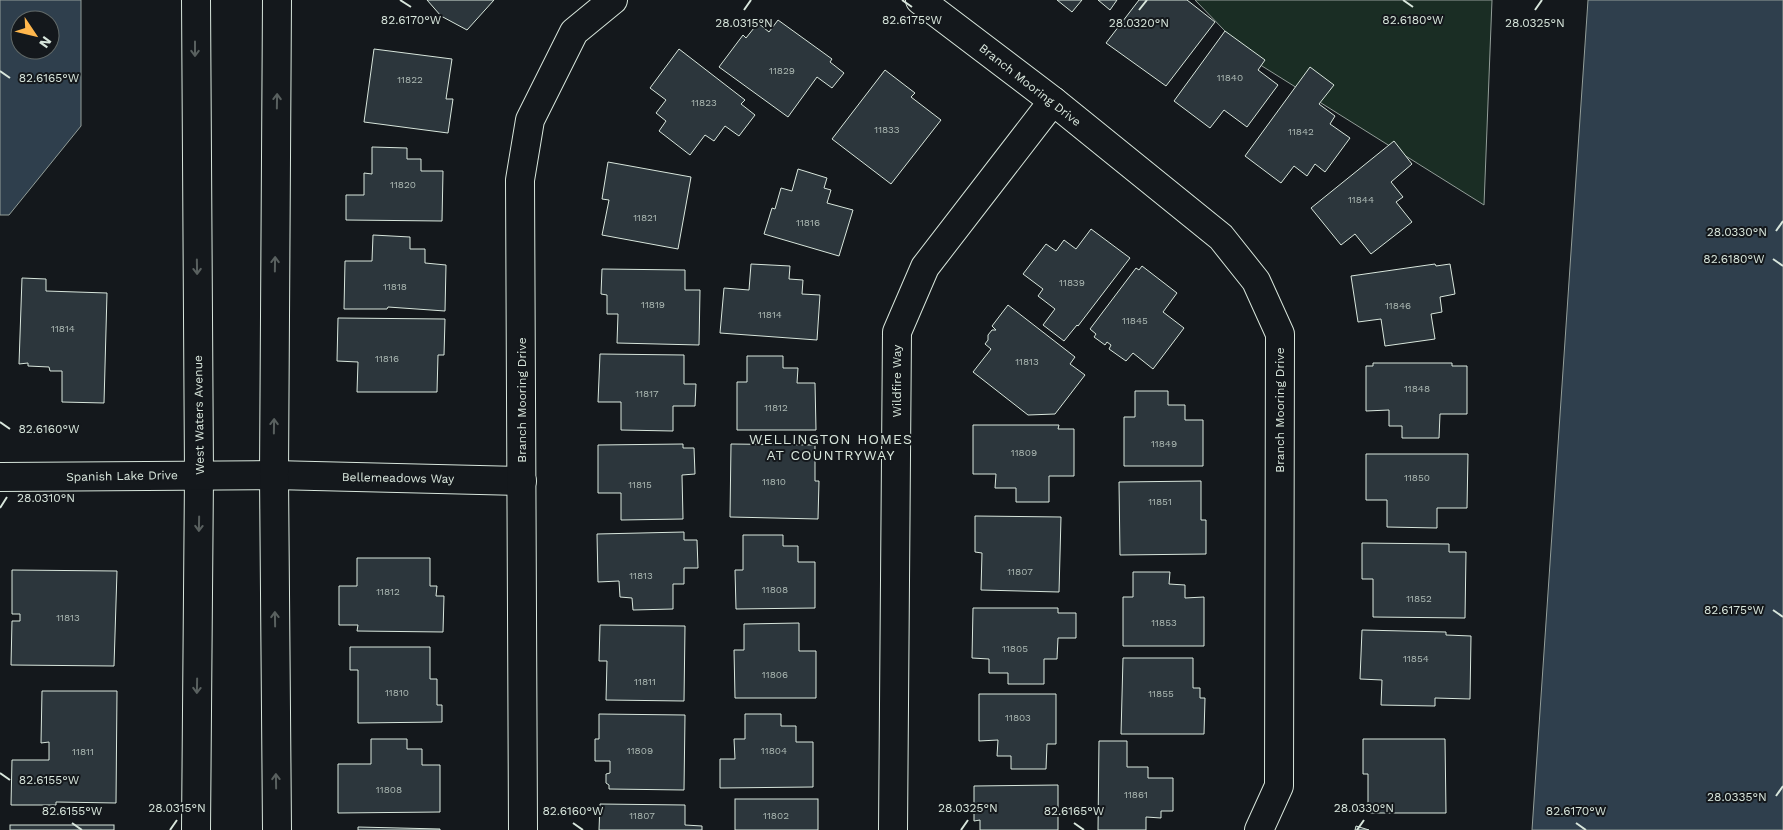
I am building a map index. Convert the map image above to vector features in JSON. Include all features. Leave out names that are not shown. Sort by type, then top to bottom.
[{"type":"street","name":"West Waters Avenue","points":[[196,0],[199,475],[196,830]]},
{"type":"street","points":[[277,0],[274,475],[277,830]]},
{"type":"street","name":"Branch Mooring Drive","points":[[523,830],[520,180],[530,120],[574,32],[613,0]]},
{"type":"street","name":"Branch Mooring Drive","points":[[920,0],[1053,101],[1221,237],[1256,281],[1280,334],[1279,786],[1259,830]]},
{"type":"street","name":"Wildfire Way","points":[[894,830],[898,332],[924,267],[1053,101]]},
{"type":"street","name":"Spanish Lake Drive","points":[[0,477],[274,475]]},
{"type":"street","name":"Bellemeadows Way","points":[[274,475],[522,481]]},
{"type":"green space","points":[[1195,0],[1492,0],[1484,205],[1254,61]]},
{"type":"water","points":[[0,0],[81,0],[81,126],[9,215],[0,215]]},
{"type":"water","points":[[1588,0],[1783,0],[1783,830],[1532,830]]},
{"type":"building","points":[[427,0],[494,0],[467,30],[441,16]]},
{"type":"building","points":[[1057,0],[1082,0],[1072,12]]},
{"type":"building","points":[[1098,0],[1117,0],[1110,10]]},
{"type":"building","points":[[1139,0],[1187,0],[1215,22],[1166,86],[1106,43]]},
{"type":"building","points":[[778,20],[832,59],[830,62],[844,73],[832,88],[817,77],[788,117],[719,67],[743,35],[746,38],[758,23],[769,32]]},
{"type":"building","points":[[1225,31],[1265,60],[1258,70],[1278,85],[1247,127],[1224,110],[1210,128],[1174,101]]},
{"type":"building","points":[[374,49],[452,59],[446,99],[453,99],[448,133],[364,122]]},
{"type":"building","points":[[679,49],[745,100],[741,104],[755,115],[739,136],[725,126],[714,141],[705,135],[690,155],[659,131],[666,121],[656,113],[666,100],[650,88]]},
{"type":"building","points":[[1310,67],[1334,85],[1319,104],[1335,116],[1330,124],[1350,138],[1325,172],[1315,164],[1307,176],[1294,166],[1281,183],[1245,156]]},
{"type":"building","points":[[885,70],[915,93],[911,97],[941,120],[891,184],[832,139]]},
{"type":"building","points":[[1394,141],[1412,164],[1391,182],[1403,197],[1396,202],[1412,222],[1371,254],[1355,234],[1341,245],[1311,208]]},
{"type":"building","points":[[372,147],[407,148],[407,159],[421,159],[421,171],[443,171],[442,221],[346,220],[346,195],[364,195],[364,173],[372,174]]},
{"type":"building","points":[[608,162],[691,177],[678,249],[602,235],[609,200],[602,199]]},
{"type":"building","points":[[798,169],[827,178],[824,188],[831,190],[827,203],[853,210],[839,256],[764,234],[772,208],[775,209],[781,188],[792,191]]},
{"type":"building","points":[[1091,229],[1130,258],[1078,326],[1064,341],[1043,325],[1055,309],[1038,296],[1043,289],[1023,274],[1046,244],[1056,251],[1064,240],[1076,249]]},
{"type":"building","points":[[373,235],[410,237],[410,249],[425,249],[425,263],[446,265],[445,311],[388,307],[387,309],[344,309],[345,261],[372,261]]},
{"type":"building","points":[[751,264],[790,266],[789,279],[803,280],[802,294],[820,295],[817,340],[720,333],[724,288],[749,290]]},
{"type":"building","points":[[1435,264],[1436,266],[1450,264],[1455,294],[1440,297],[1442,312],[1431,314],[1435,339],[1385,346],[1381,319],[1358,322],[1351,276]]},
{"type":"building","points":[[1142,266],[1177,293],[1163,312],[1184,328],[1153,369],[1133,353],[1126,361],[1109,349],[1111,345],[1107,342],[1105,345],[1094,337],[1096,334],[1090,329],[1136,268],[1139,270]]},
{"type":"building","points":[[602,269],[685,270],[685,290],[700,290],[699,345],[617,343],[618,314],[607,314],[607,295],[601,294]]},
{"type":"building","points":[[22,278],[46,279],[46,291],[107,293],[104,403],[62,402],[62,371],[50,371],[49,367],[28,366],[28,363],[19,364]]},
{"type":"building","points":[[1008,305],[1075,357],[1070,364],[1085,375],[1055,414],[1028,415],[973,372],[991,349],[985,344],[988,340],[988,335],[992,330],[996,330],[992,326]]},
{"type":"building","points":[[338,318],[445,319],[444,355],[438,355],[437,392],[357,392],[358,362],[337,361]]},
{"type":"building","points":[[600,354],[684,355],[684,384],[696,384],[695,406],[673,406],[673,431],[621,430],[621,402],[598,402]]},
{"type":"building","points":[[747,356],[783,356],[783,368],[798,368],[797,383],[815,383],[816,430],[737,430],[737,382],[747,382]]},
{"type":"building","points":[[1373,363],[1452,363],[1452,366],[1467,366],[1467,414],[1440,414],[1439,438],[1402,438],[1402,426],[1389,426],[1389,410],[1366,411],[1366,366],[1373,366]]},
{"type":"building","points":[[1135,391],[1168,391],[1168,405],[1185,405],[1185,420],[1203,420],[1203,466],[1124,466],[1124,417],[1135,417]]},
{"type":"building","points":[[973,425],[1059,425],[1058,429],[1074,429],[1074,476],[1049,476],[1049,502],[1016,502],[1016,488],[995,488],[996,474],[973,474]]},
{"type":"building","points":[[683,444],[683,448],[694,448],[695,474],[682,475],[683,519],[621,520],[621,493],[598,493],[598,445]]},
{"type":"building","points":[[731,444],[815,445],[815,481],[819,481],[818,519],[730,517]]},
{"type":"building","points":[[1366,454],[1468,454],[1467,508],[1437,508],[1437,528],[1387,527],[1387,500],[1366,500]]},
{"type":"building","points":[[1201,481],[1201,520],[1206,520],[1206,554],[1120,555],[1119,482]]},
{"type":"building","points":[[975,516],[1061,517],[1059,592],[981,590],[982,553],[975,552]]},
{"type":"building","points":[[684,532],[684,540],[697,540],[698,568],[684,568],[684,584],[673,584],[673,609],[633,610],[632,598],[620,597],[619,581],[598,582],[597,534]]},
{"type":"building","points":[[743,535],[783,535],[783,546],[798,546],[798,562],[815,562],[815,608],[736,609],[735,570],[743,570]]},
{"type":"building","points":[[1362,543],[1449,544],[1449,552],[1466,552],[1465,618],[1373,617],[1373,579],[1362,579]]},
{"type":"building","points":[[357,558],[430,558],[430,586],[437,586],[436,596],[444,596],[443,632],[357,631],[358,625],[339,625],[339,586],[357,586]]},
{"type":"building","points":[[12,570],[117,571],[114,666],[11,665],[12,621],[20,621],[20,614],[12,614]]},
{"type":"building","points":[[1133,572],[1170,572],[1169,584],[1185,585],[1185,598],[1204,597],[1204,646],[1123,646],[1123,597],[1133,597]]},
{"type":"building","points":[[973,608],[1058,608],[1058,613],[1076,613],[1076,638],[1058,638],[1057,659],[1044,659],[1044,684],[1008,684],[1008,673],[989,673],[989,659],[972,658]]},
{"type":"building","points":[[799,623],[799,651],[816,651],[816,698],[735,698],[734,650],[744,650],[744,624]]},
{"type":"building","points":[[600,625],[685,626],[684,701],[606,700],[607,661],[599,661]]},
{"type":"building","points":[[1362,630],[1446,632],[1446,635],[1471,636],[1470,699],[1435,698],[1435,706],[1381,705],[1382,680],[1360,679]]},
{"type":"building","points":[[350,647],[430,647],[430,679],[437,679],[437,705],[442,705],[442,722],[358,723],[358,670],[350,670]]},
{"type":"building","points":[[1123,658],[1193,658],[1193,688],[1200,688],[1200,698],[1205,698],[1204,734],[1121,734]]},
{"type":"building","points":[[42,691],[117,691],[116,803],[56,802],[56,805],[11,805],[12,760],[49,760],[49,742],[41,743]]},
{"type":"building","points":[[979,694],[1056,694],[1056,744],[1047,744],[1046,769],[1011,769],[1011,756],[997,756],[998,740],[979,741]]},
{"type":"building","points":[[599,714],[685,715],[684,790],[609,789],[609,785],[606,783],[606,774],[610,773],[610,761],[595,761],[595,739],[599,739]]},
{"type":"building","points":[[745,714],[781,714],[781,726],[796,726],[796,742],[813,742],[813,787],[720,788],[720,759],[735,759],[734,739],[745,739]]},
{"type":"building","points":[[371,739],[407,739],[407,749],[422,749],[422,765],[440,765],[440,812],[338,813],[338,764],[371,764]]},
{"type":"building","points":[[1363,739],[1445,739],[1446,813],[1368,813],[1368,774],[1363,774]]},
{"type":"building","points":[[1099,741],[1127,741],[1127,767],[1148,767],[1148,778],[1173,778],[1173,811],[1161,811],[1161,818],[1146,817],[1146,830],[1098,830]]},
{"type":"building","points":[[1058,785],[1058,830],[980,830],[980,820],[974,821],[974,786]]},
{"type":"building","points":[[735,799],[818,799],[818,830],[735,830]]},
{"type":"building","points":[[600,804],[685,805],[685,825],[702,826],[702,830],[599,830]]},
{"type":"building","points":[[10,825],[114,825],[114,830],[10,830]]},
{"type":"building","points":[[1356,826],[1369,830],[1355,830]]},
{"type":"building","points":[[358,827],[440,829],[440,830],[358,830]]},
{"type":"district","name":"WELLINGTON HOMES AT COUNTRYWAY","points":[[831,448]]}]
